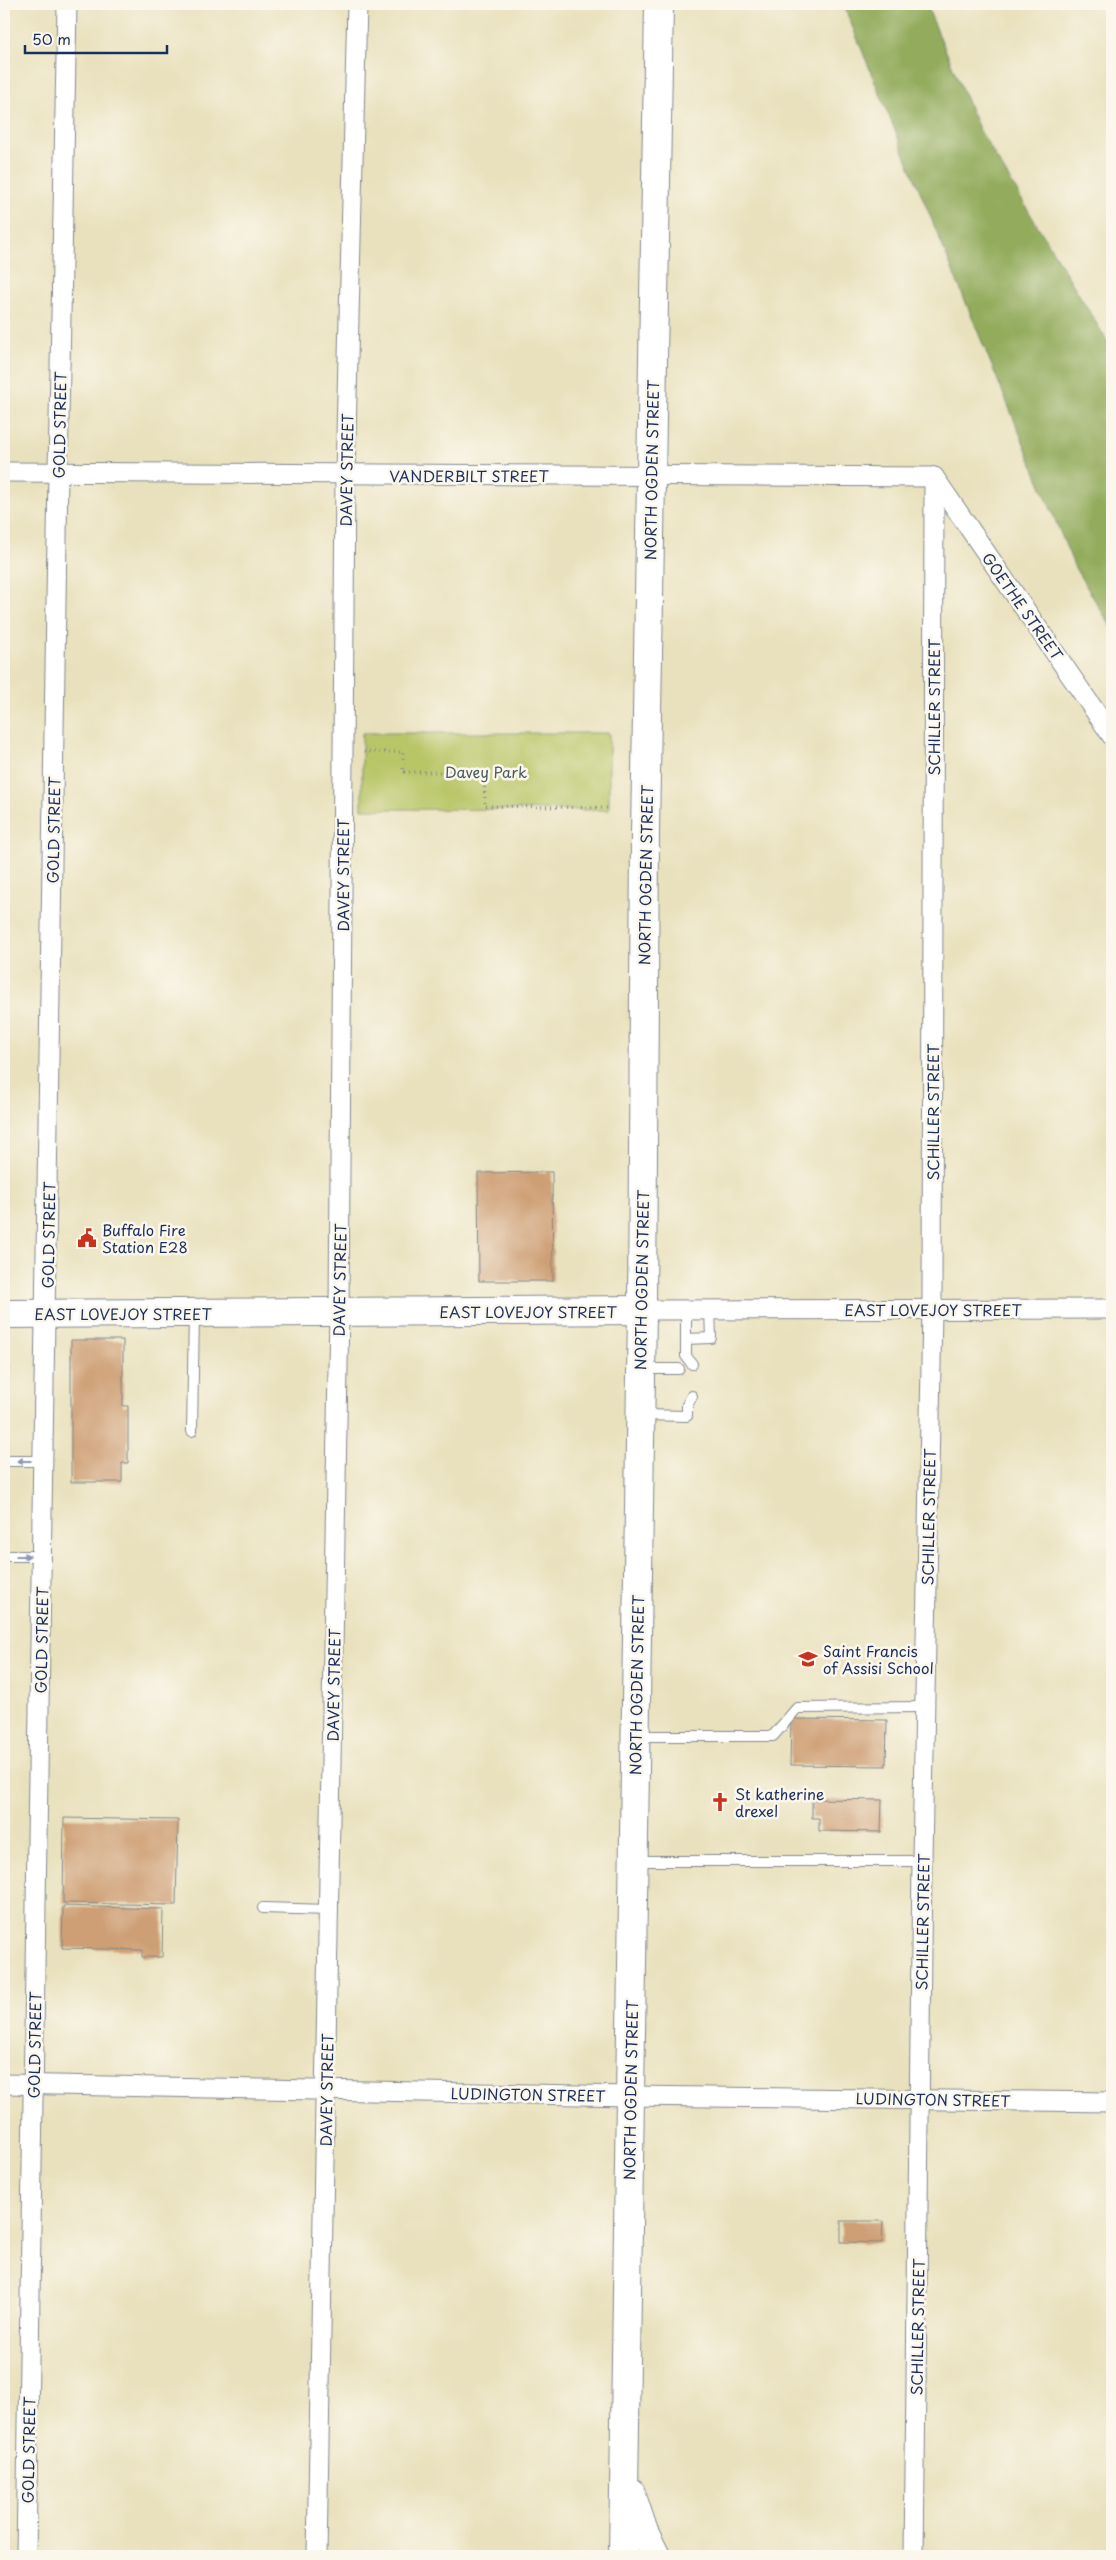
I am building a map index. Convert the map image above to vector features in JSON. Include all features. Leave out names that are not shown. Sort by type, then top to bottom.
[{"type":"street","name":"GOLD STREET","points":[[26,2556],[67,4]]},
{"type":"street","name":"DAVEY STREET","points":[[317,2556],[339,1311],[345,475],[357,4]]},
{"type":"street","name":"NORTH OGDEN STREET","points":[[623,2556],[642,1310],[645,843],[659,4]]},
{"type":"street","name":"VANDERBILT STREET","points":[[4,472],[934,477]]},
{"type":"street","name":"GOETHE STREET","points":[[934,477],[1112,736]]},
{"type":"street","name":"SCHILLER STREET","points":[[914,2556],[922,1861],[932,1310],[934,477]]},
{"type":"street","name":"EAST LOVEJOY STREET","points":[[4,1314],[1112,1309]]},
{"type":"street","name":"LUDINGTON STREET","points":[[4,2084],[629,2096],[1112,2102]]},
{"type":"street","points":[[624,2462],[632,2498],[644,2532],[656,2556]]},
{"type":"lane","points":[[640,1369],[685,1363],[686,1310]]},
{"type":"lane","points":[[686,1339],[711,1338],[710,1310]]},
{"type":"lane","points":[[192,1431],[194,1313]]},
{"type":"lane","points":[[639,1415],[687,1416],[690,1400],[681,1396]]},
{"type":"lane","points":[[4,1461],[44,1461]]},
{"type":"lane","points":[[4,1556],[42,1556]]},
{"type":"lane","points":[[636,1736],[773,1736],[797,1708],[925,1707]]},
{"type":"lane","points":[[634,1861],[922,1861]]},
{"type":"lane","points":[[263,1908],[329,1910]]},
{"type":"path","points":[[364,752],[403,752],[403,772],[484,772],[485,806],[606,808]]},
{"type":"green space","points":[[843,4],[926,4],[979,129],[1112,349],[1112,628],[1075,568]]},
{"type":"green space","name":"Davey Park","points":[[362,733],[609,733],[609,810],[362,809]]},
{"type":"building","points":[[552,1172],[553,1281],[479,1281],[478,1173]]},
{"type":"building","points":[[71,1340],[123,1340],[123,1406],[128,1406],[128,1463],[122,1463],[122,1482],[71,1482]]},
{"type":"building","points":[[4,1350],[8,1350],[9,1371],[4,1371]]},
{"type":"building","points":[[8,1423],[8,1444],[4,1444],[4,1424]]},
{"type":"building","points":[[791,1719],[887,1720],[886,1766],[790,1765]]},
{"type":"building","points":[[812,1799],[882,1800],[881,1832],[819,1831],[819,1818],[812,1818]]},
{"type":"building","points":[[64,1818],[178,1820],[176,1905],[63,1903]]},
{"type":"building","points":[[63,1906],[163,1909],[162,1957],[142,1957],[142,1950],[62,1948]]},
{"type":"building","points":[[841,2221],[883,2221],[882,2243],[841,2242]]},
{"type":"place","name":"Buffalo Fire Station E28","points":[[87,1238]]},
{"type":"place","name":"Saint Francis of Assisi School","points":[[808,1659]]},
{"type":"place","name":"St katherine drexel","points":[[720,1802]]}]
